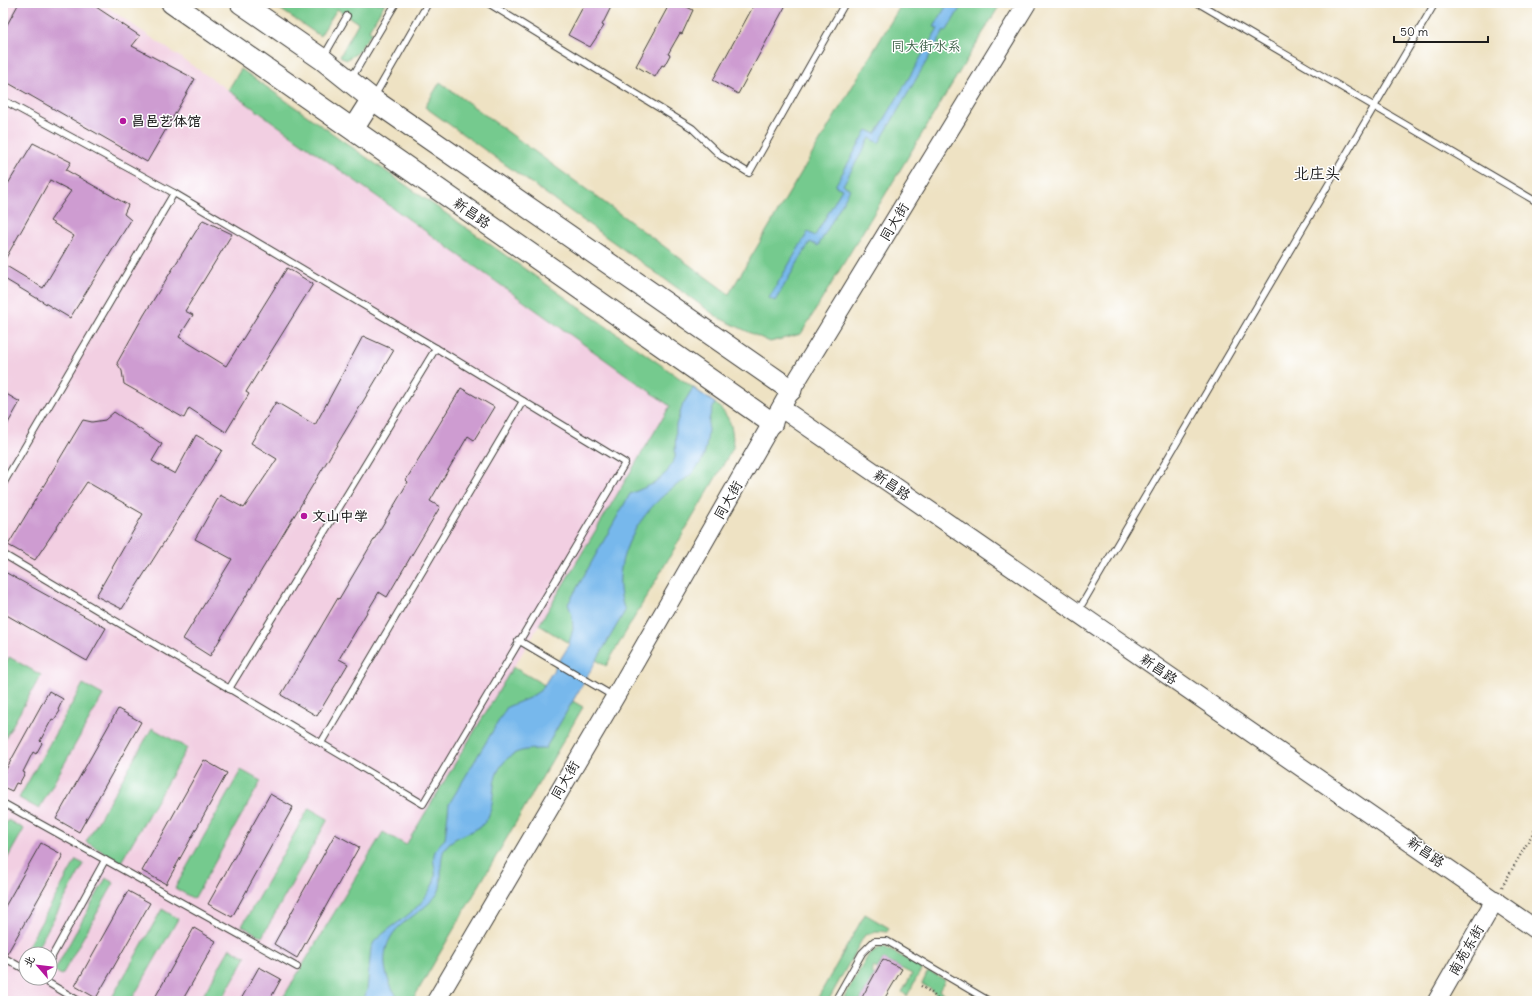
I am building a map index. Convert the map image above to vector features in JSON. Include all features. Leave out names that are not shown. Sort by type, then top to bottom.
[{"type":"main road","name":"新昌路","points":[[172,3],[353,129],[776,416]]},
{"type":"main road","points":[[241,3],[322,59],[372,98],[791,390]]},
{"type":"main road","points":[[353,129],[372,98]]},
{"type":"street","name":"同大街","points":[[436,1001],[791,390],[1027,3]]},
{"type":"street","name":"新昌路","points":[[776,416],[1077,612],[1537,930]]},
{"type":"street","name":"南苑东街","points":[[1437,1001],[1494,900]]},
{"type":"lane","points":[[350,80],[396,3]]},
{"type":"lane","points":[[372,98],[428,3]]},
{"type":"lane","points":[[488,3],[692,128],[721,156],[749,173],[845,3]]},
{"type":"lane","points":[[1198,3],[1537,202]]},
{"type":"lane","points":[[1077,612],[1435,3]]},
{"type":"lane","points":[[322,59],[347,16]]},
{"type":"lane","points":[[3,100],[174,193],[436,348],[625,463],[518,640],[423,804],[3,554]]},
{"type":"lane","points":[[3,484],[174,193]]},
{"type":"lane","points":[[229,689],[436,348]]},
{"type":"lane","points":[[321,743],[523,401]]},
{"type":"lane","points":[[518,640],[614,697]]},
{"type":"lane","points":[[3,803],[297,967]]},
{"type":"lane","points":[[58,946],[106,860]]},
{"type":"lane","points":[[835,1001],[862,953],[874,941],[887,942],[989,1001]]},
{"type":"lane","points":[[3,957],[18,965]]},
{"type":"lane","points":[[54,986],[79,1001]]},
{"type":"path","points":[[1494,900],[1537,826]]},
{"type":"path","points":[[921,986],[932,993],[939,1001]]},
{"type":"shaded area","name":"文山中学","points":[[3,3],[101,3],[228,90],[670,406],[314,1001],[14,1001],[3,994]]},
{"type":"green space","points":[[271,3],[385,3],[369,30],[372,32],[357,53],[346,60],[340,56],[358,23],[337,9],[320,36]]},
{"type":"green space","name":"同大街水系","points":[[902,3],[1001,3],[801,334],[770,342],[719,318],[425,107],[440,82],[729,294]]},
{"type":"green space","points":[[241,69],[715,403],[725,413],[732,428],[733,448],[606,666],[539,625],[670,406],[228,90]]},
{"type":"green space","points":[[9,657],[41,675],[3,742],[3,668]]},
{"type":"green space","points":[[513,667],[583,707],[412,1001],[281,1001],[383,832],[406,845]]},
{"type":"green space","points":[[83,684],[103,695],[39,809],[19,798]]},
{"type":"green space","points":[[152,728],[187,748],[121,862],[86,842]]},
{"type":"green space","points":[[241,770],[261,781],[194,899],[175,888]]},
{"type":"green space","points":[[309,808],[328,819],[262,937],[242,926]]},
{"type":"green space","points":[[8,820],[24,829],[3,866],[3,828]]},
{"type":"green space","points":[[76,860],[84,864],[38,946],[28,946]]},
{"type":"green space","points":[[106,878],[114,883],[62,975],[58,973],[58,964]]},
{"type":"green space","points":[[162,909],[178,919],[131,1001],[110,1001]]},
{"type":"green space","points":[[865,914],[889,928],[887,932],[876,931],[864,936],[828,1001],[816,1001]]},
{"type":"green space","points":[[884,947],[919,966],[921,970],[907,996],[902,992],[912,974],[883,959],[877,969],[874,967],[871,973],[874,975],[860,1001],[842,1001],[869,954]]},
{"type":"green space","points":[[230,948],[246,957],[221,1001],[200,1001]]},
{"type":"green space","points":[[931,972],[945,980],[939,991],[958,1001],[942,1001],[932,990],[922,984],[927,973]]},
{"type":"water","points":[[948,3],[963,3],[946,32],[944,31],[879,143],[870,138],[843,185],[850,189],[818,246],[810,242],[775,301],[769,298],[808,232],[815,236],[842,189],[835,186],[867,130],[876,134],[938,28],[934,27]]},
{"type":"water","points":[[693,388],[715,403],[709,418],[705,452],[701,462],[694,471],[657,501],[646,514],[628,544],[620,577],[621,594],[625,611],[545,749],[525,750],[516,753],[508,758],[502,765],[497,772],[495,779],[491,809],[488,817],[479,827],[455,839],[445,848],[442,858],[441,883],[438,893],[426,906],[401,925],[389,941],[386,950],[385,969],[397,996],[394,1001],[363,1001],[367,990],[371,948],[374,942],[414,910],[421,903],[433,884],[435,878],[435,852],[438,846],[445,839],[449,804],[507,707],[529,698],[541,690],[568,647],[573,629],[572,615],[568,604],[630,494],[655,483],[667,472],[675,458],[676,425],[683,404]]},
{"type":"building","name":"昌邑艺体馆","points":[[19,3],[90,3],[140,36],[132,46],[195,79],[147,162],[3,80],[3,32]]},
{"type":"building","points":[[585,3],[613,3],[602,25],[604,26],[590,47],[568,35]]},
{"type":"building","points":[[670,3],[679,3],[693,10],[682,34],[680,33],[668,54],[670,55],[664,66],[662,65],[655,77],[636,66]]},
{"type":"building","points":[[755,3],[787,3],[738,94],[713,80]]},
{"type":"building","points":[[33,143],[71,162],[66,170],[128,205],[124,214],[131,220],[70,318],[3,278],[3,264],[43,288],[74,236],[50,221],[71,191],[50,180],[3,263],[3,192]]},
{"type":"building","points":[[203,220],[232,234],[185,311],[193,315],[179,337],[226,366],[287,268],[313,284],[246,392],[249,394],[226,432],[189,408],[184,418],[124,384],[122,371],[117,363],[144,315]]},
{"type":"building","points":[[363,336],[394,350],[210,656],[183,639],[232,559],[195,539],[220,495],[244,508],[277,459],[251,443],[276,402],[315,425]]},
{"type":"building","points":[[461,388],[494,407],[474,440],[468,436],[430,501],[440,507],[387,597],[379,592],[339,659],[348,664],[317,716],[281,695],[408,482],[406,480]]},
{"type":"building","points":[[3,392],[20,402],[3,432]]},
{"type":"building","points":[[114,412],[162,444],[152,461],[175,474],[196,435],[222,450],[122,609],[96,596],[143,514],[87,482],[35,560],[8,545],[83,420],[92,422],[105,420]]},
{"type":"building","points":[[3,571],[106,628],[87,661],[3,613]]},
{"type":"building","points":[[49,691],[63,699],[58,710],[60,711],[54,720],[52,719],[40,741],[42,743],[36,754],[33,752],[23,772],[25,773],[19,784],[16,783],[12,791],[3,787],[3,775]]},
{"type":"building","points":[[118,709],[141,722],[79,832],[56,819]]},
{"type":"building","points":[[204,760],[227,773],[166,884],[142,871]]},
{"type":"building","points":[[270,794],[293,807],[232,917],[208,904]]},
{"type":"building","points":[[335,834],[359,847],[297,958],[274,944]]},
{"type":"building","points":[[41,843],[63,855],[7,954],[3,953],[3,910]]},
{"type":"building","points":[[128,891],[150,903],[96,998],[75,986]]},
{"type":"building","points":[[194,928],[216,941],[182,1001],[153,1001]]},
{"type":"building","points":[[883,959],[902,969],[883,1001],[860,1001]]},
{"type":"building","points":[[259,967],[281,979],[269,1001],[240,1001]]},
{"type":"place","name":"昌邑艺体馆","points":[[123,121]]},
{"type":"place","name":"文山中学","points":[[304,516]]},
{"type":"district","name":"北庄头","points":[[1317,173]]}]
